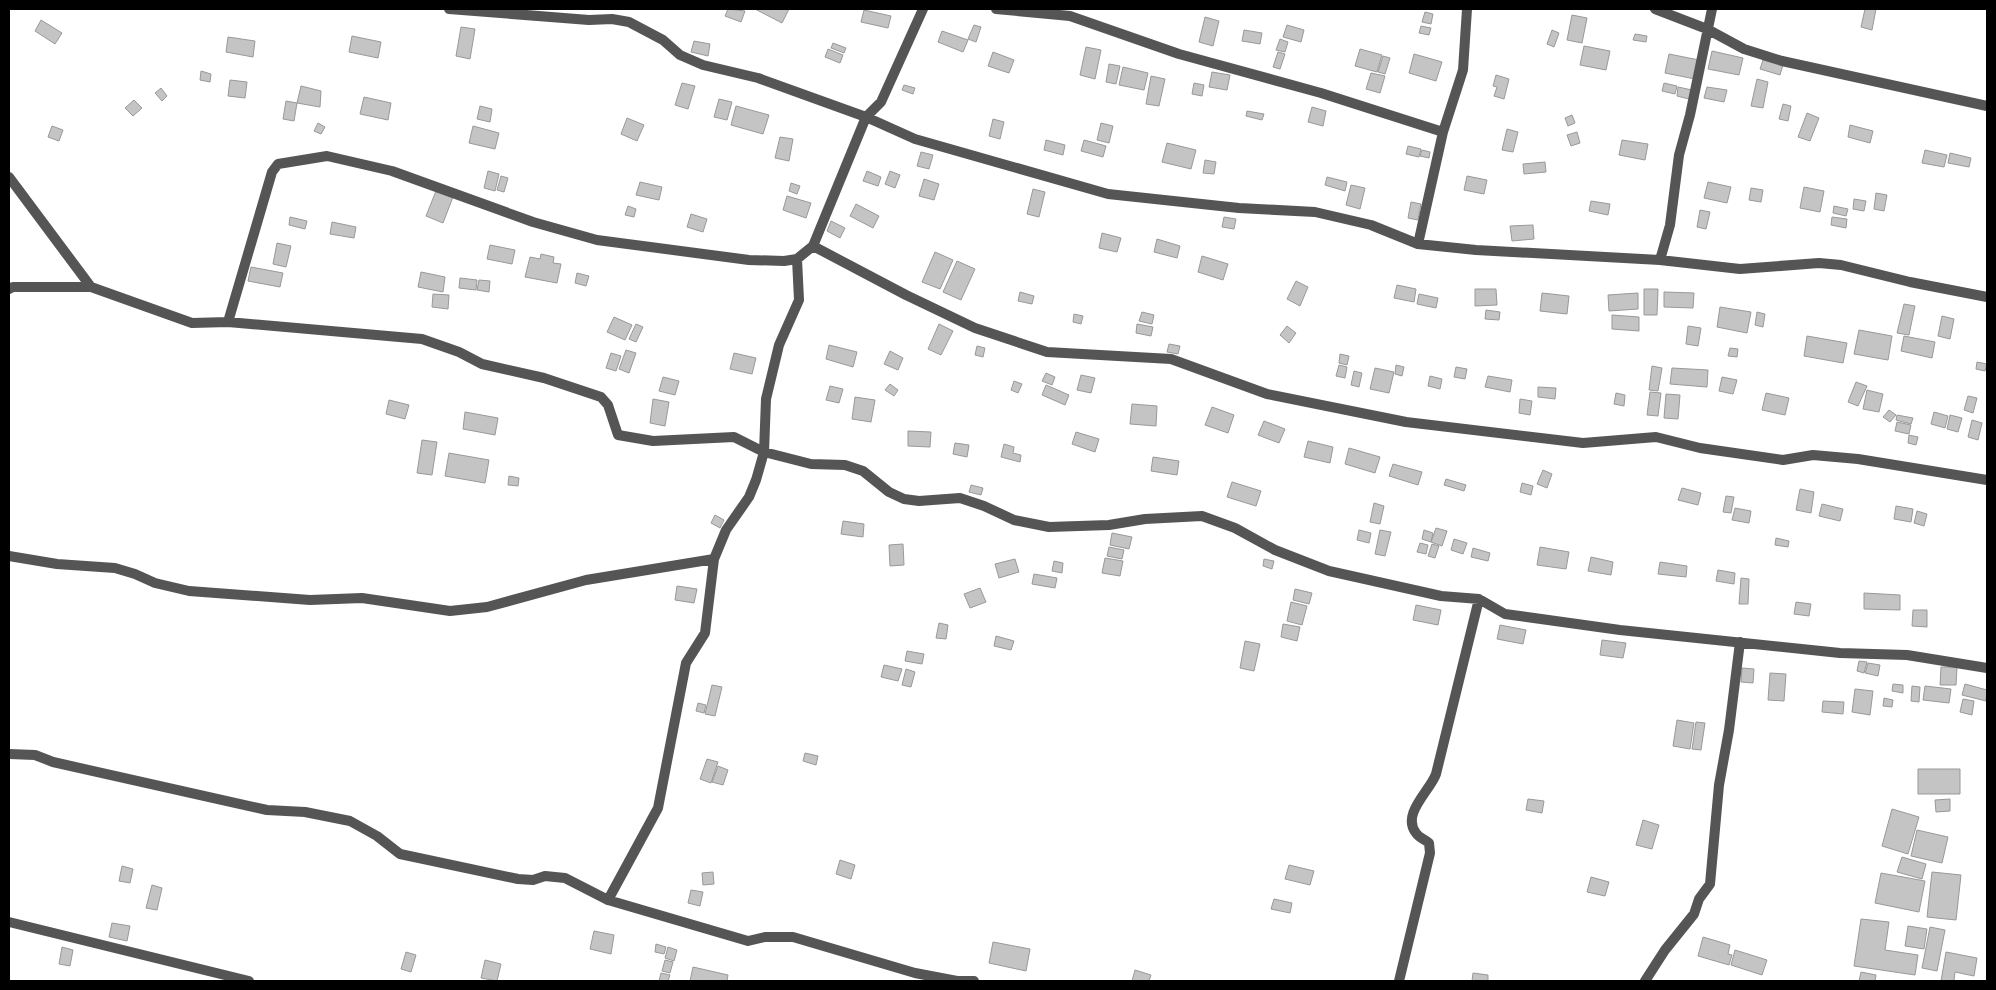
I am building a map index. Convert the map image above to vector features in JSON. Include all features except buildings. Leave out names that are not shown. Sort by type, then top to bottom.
[{"type":"street","points":[[449,9],[589,20],[612,19],[629,22],[663,40],[680,55],[703,66],[758,78],[866,117],[915,139],[1108,194],[1239,208],[1315,212],[1371,225],[1418,244],[1476,250],[1660,260],[1740,269],[1819,263],[1841,265],[1910,282],[1987,297]]},
{"type":"street","points":[[228,322],[272,172],[278,164],[327,156],[392,171],[533,222],[597,240],[750,260],[784,261],[797,259],[813,246],[866,117],[880,102],[922,9]]},
{"type":"street","points":[[996,9],[1072,12],[1178,54],[1321,93],[1443,132]]},
{"type":"street","points":[[1418,244],[1443,132],[1463,70],[1467,9]]},
{"type":"street","points":[[1655,9],[1707,29],[1744,49],[1782,61],[1987,106]]},
{"type":"street","points":[[1660,260],[1670,225],[1679,155],[1690,116],[1712,9]]},
{"type":"street","points":[[9,177],[91,287]]},
{"type":"street","points":[[813,246],[906,295],[975,328],[1047,352],[1171,358],[1267,394],[1406,422],[1583,443],[1656,437],[1700,448],[1784,460],[1813,455],[1858,459],[1987,480]]},
{"type":"street","points":[[608,900],[658,808],[686,663],[705,633],[714,559],[726,530],[749,497],[764,452],[766,398],[779,345],[799,300],[797,259]]},
{"type":"street","points":[[9,289],[14,287],[91,287],[192,323],[228,322],[422,339],[459,352],[482,364],[544,378],[600,397],[608,405],[620,437],[653,441],[734,436],[764,452],[816,465],[845,465],[864,471],[889,492],[904,499],[919,501],[960,498],[1014,520],[1048,527],[1109,526],[1145,519],[1202,516],[1234,528],[1275,550],[1330,571],[1441,596],[1479,600],[1505,614],[1620,630],[1840,653],[1907,655],[1987,668]]},
{"type":"street","points":[[9,556],[58,564],[115,568],[155,583],[189,591],[310,600],[362,598],[450,611],[487,607],[586,580],[714,559]]},
{"type":"street","points":[[1399,981],[1430,853],[1429,843],[1418,835],[1414,829],[1415,804],[1428,790],[1436,774],[1479,600]]},
{"type":"street","points":[[1645,981],[1665,950],[1690,919],[1699,899],[1710,884],[1719,785],[1729,730],[1740,642]]},
{"type":"street","points":[[9,754],[43,757],[53,762],[267,810],[305,812],[350,822],[377,836],[400,854],[518,878],[533,880],[546,876],[565,878],[608,900],[748,941],[765,937],[793,937],[915,973],[957,981],[974,981]]},
{"type":"street","points":[[9,922],[249,981]]}]
